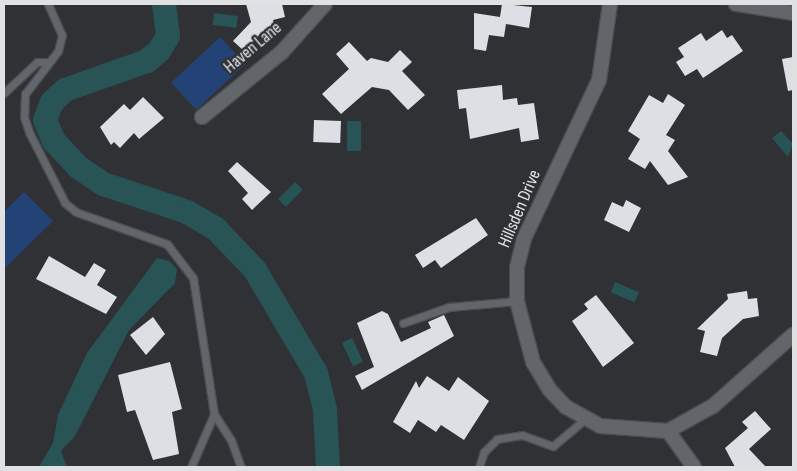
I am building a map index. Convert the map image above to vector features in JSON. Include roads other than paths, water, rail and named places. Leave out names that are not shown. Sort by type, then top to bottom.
[{"type":"street","name":"Haven Lane","points":[[202,117],[282,52],[325,4]]},
{"type":"street","name":"Hillsden Drive","points":[[610,4],[599,80],[524,238],[517,267],[517,301],[533,362],[548,389],[584,420],[625,430],[668,431]]},
{"type":"street","points":[[736,4],[793,13]]},
{"type":"street","points":[[694,467],[668,431],[713,406],[793,335]]},
{"type":"lane","points":[[48,4],[62,35],[58,52],[48,62],[25,94],[24,117],[56,191],[76,212],[144,234],[167,244],[181,259],[193,278],[204,325],[214,414],[231,440],[240,467]]},
{"type":"lane","points":[[4,93],[37,62],[48,62]]},
{"type":"lane","points":[[403,323],[449,307],[517,301]]},
{"type":"lane","points":[[191,467],[214,414]]},
{"type":"lane","points":[[479,467],[484,452],[497,439],[522,435],[553,446],[584,420]]},
{"type":"waterway","points":[[164,4],[168,36],[159,51],[147,61],[65,90],[52,102],[45,120],[54,141],[78,167],[103,184],[187,212],[216,229],[255,270],[316,373],[325,410],[328,467]]}]
